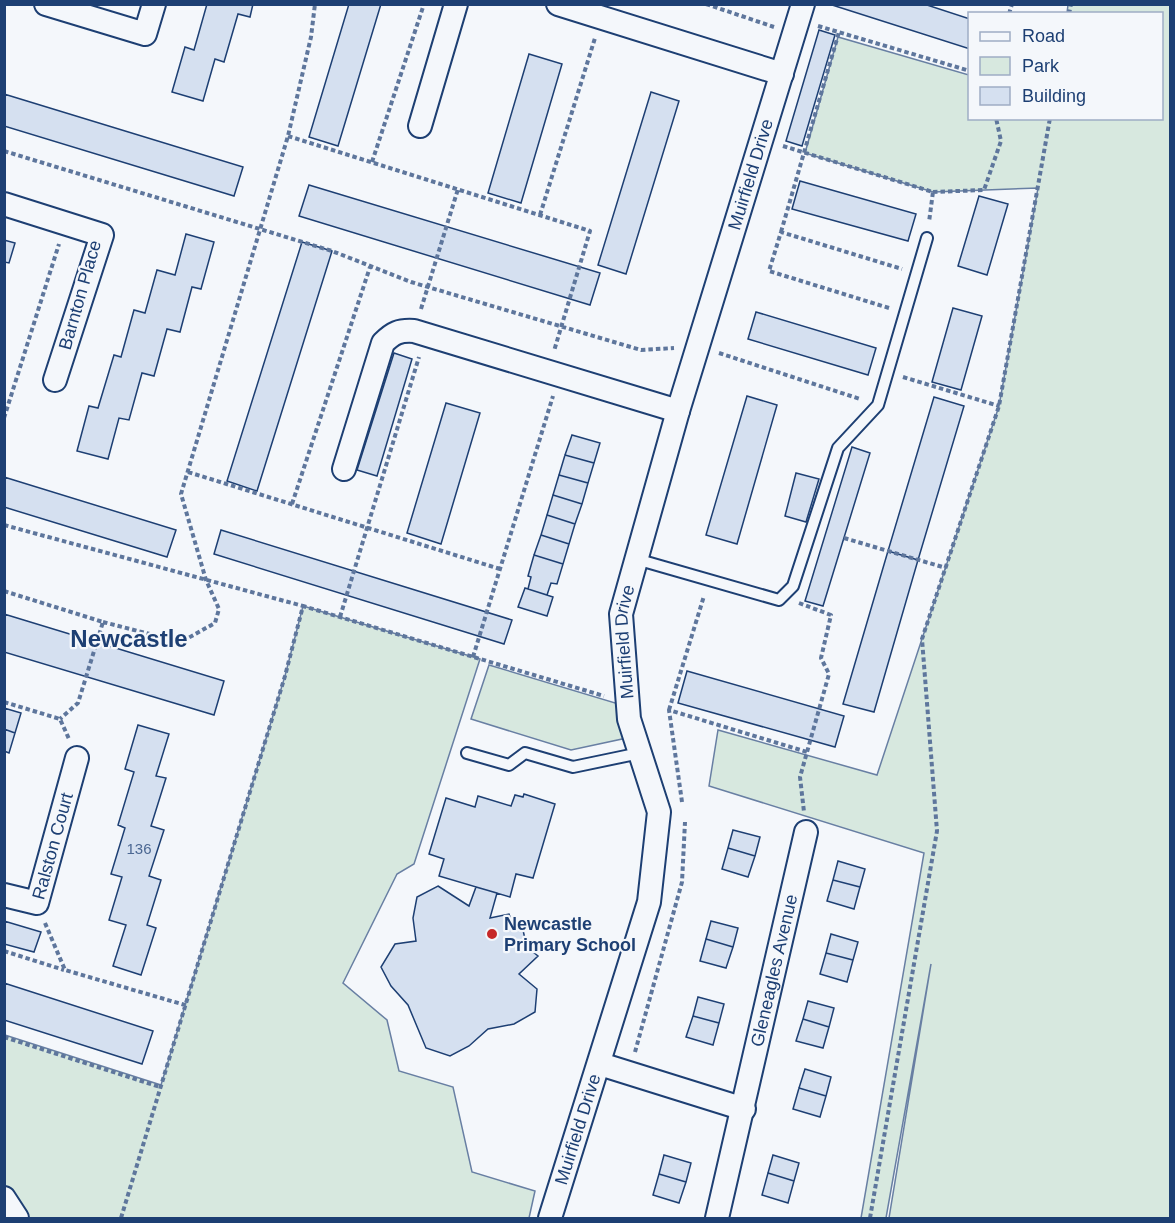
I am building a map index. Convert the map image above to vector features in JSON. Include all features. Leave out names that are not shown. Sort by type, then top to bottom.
[{"type":"street","points":[[46,4],[145,34],[154,4]]},
{"type":"street","points":[[420,126],[456,4]]},
{"type":"street","points":[[558,4],[782,74]]},
{"type":"street","name":"Muirfield Drive","points":[[550,1218],[600,1065],[649,902],[659,812],[629,719],[621,614],[678,411],[798,19]]},
{"type":"street","name":"Barnton Place","points":[[4,204],[102,234],[55,380]]},
{"type":"street","points":[[344,469],[383,343],[392,334],[401,330],[420,332],[678,411]]},
{"type":"street","name":"Ralston Court","points":[[4,895],[37,903],[77,758]]},
{"type":"street","name":"Gleneagles Avenue","points":[[717,1218],[744,1109],[806,832]]},
{"type":"street","points":[[600,1065],[744,1109]]},
{"type":"street","points":[[4,1198],[17,1218]]},
{"type":"lane","points":[[636,560],[779,600],[793,586],[838,448],[878,405],[927,238]]},
{"type":"lane","points":[[467,753],[509,765],[525,753],[573,767],[640,753]]},
{"type":"path","points":[[4,591],[102,622],[182,642],[215,623],[219,609],[206,580],[182,494],[288,136],[311,37],[315,4]]},
{"type":"path","points":[[372,162],[424,4]]},
{"type":"path","points":[[706,4],[798,19],[968,71]]},
{"type":"path","points":[[540,215],[602,18]]},
{"type":"path","points":[[839,32],[769,271],[905,314]]},
{"type":"path","points":[[762,138],[933,192],[984,190],[1001,141],[996,120]]},
{"type":"path","points":[[870,1218],[937,831],[922,639],[999,406],[1050,120]]},
{"type":"path","points":[[288,136],[590,231],[561,326],[554,374],[473,657]]},
{"type":"path","points":[[4,151],[361,261],[370,267],[427,287],[640,350],[698,346],[878,405]]},
{"type":"path","points":[[340,617],[367,528],[420,332],[427,287],[458,189]]},
{"type":"path","points":[[927,238],[933,192]]},
{"type":"path","points":[[4,418],[66,223]]},
{"type":"path","points":[[782,232],[917,274]]},
{"type":"path","points":[[292,504],[370,267]]},
{"type":"path","points":[[888,373],[999,406]]},
{"type":"path","points":[[188,472],[500,569]]},
{"type":"path","points":[[4,525],[303,606],[628,703]]},
{"type":"path","points":[[844,538],[946,568]]},
{"type":"path","points":[[629,1074],[682,882],[685,822],[669,710],[708,580]]},
{"type":"path","points":[[793,586],[799,604],[831,615],[821,658],[829,674],[800,777],[806,832]]},
{"type":"path","points":[[121,1218],[285,676],[303,606]]},
{"type":"path","points":[[60,719],[78,703],[102,622]]},
{"type":"path","points":[[4,702],[60,719],[77,758]]},
{"type":"path","points":[[669,710],[807,752]]},
{"type":"path","points":[[658,825],[685,822]]},
{"type":"path","points":[[37,903],[65,970]]},
{"type":"path","points":[[4,951],[184,1005]]},
{"type":"path","points":[[4,1037],[160,1087]]},
{"type":"green space","points":[[1068,5],[1170,5],[1170,1218],[889,1218],[931,964],[886,1218],[861,1218],[924,853],[709,786],[718,730],[877,775],[999,406],[1038,188],[933,192],[805,153],[838,37],[968,75],[968,120],[1163,120],[1163,12],[1067,12]]},
{"type":"green space","points":[[303,606],[480,659],[414,864],[397,874],[343,983],[387,1020],[399,1071],[453,1087],[472,1172],[535,1191],[529,1218],[17,1218],[5,1198],[5,1035],[161,1085],[285,676]]},
{"type":"green space","points":[[489,665],[622,705],[627,730],[622,739],[571,750],[471,719]]},
{"type":"building","points":[[207,4],[253,4],[250,17],[238,14],[224,62],[215,59],[203,101],[172,92],[185,47],[194,50]]},
{"type":"building","points":[[349,4],[381,4],[338,146],[309,137]]},
{"type":"building","points":[[829,4],[924,4],[968,18],[968,48]]},
{"type":"building","points":[[819,30],[835,35],[802,146],[786,141]]},
{"type":"building","points":[[529,54],[562,64],[521,203],[488,193]]},
{"type":"building","points":[[651,92],[679,101],[626,274],[598,265]]},
{"type":"building","points":[[4,94],[243,167],[234,196],[4,126]]},
{"type":"building","points":[[800,181],[916,214],[908,241],[792,209]]},
{"type":"building","points":[[309,185],[600,273],[590,305],[299,216]]},
{"type":"building","points":[[979,196],[1008,204],[987,275],[958,266]]},
{"type":"building","points":[[186,234],[214,242],[201,289],[192,287],[180,332],[167,329],[154,376],[142,373],[129,420],[119,418],[108,459],[77,451],[89,406],[98,408],[114,355],[121,357],[134,310],[145,313],[157,270],[175,275]]},
{"type":"building","points":[[4,240],[15,243],[9,263],[4,262]]},
{"type":"building","points":[[302,242],[332,251],[257,491],[227,481]]},
{"type":"building","points":[[953,308],[982,316],[961,390],[932,382]]},
{"type":"building","points":[[756,312],[876,348],[868,375],[748,339]]},
{"type":"building","points":[[394,353],[412,359],[377,476],[357,470]]},
{"type":"building","points":[[747,396],[777,405],[737,544],[706,535]]},
{"type":"building","points":[[934,397],[964,406],[918,560],[888,551]]},
{"type":"building","points":[[446,403],[480,413],[441,544],[407,533]]},
{"type":"building","points":[[572,435],[600,443],[594,463],[565,455]]},
{"type":"building","points":[[852,447],[870,453],[823,606],[805,601]]},
{"type":"building","points":[[565,455],[594,463],[588,483],[559,475]]},
{"type":"building","points":[[796,473],[819,479],[806,522],[785,516]]},
{"type":"building","points":[[559,475],[588,483],[582,504],[553,495]]},
{"type":"building","points":[[4,477],[176,530],[167,557],[4,507]]},
{"type":"building","points":[[553,495],[582,504],[575,524],[547,515]]},
{"type":"building","points":[[547,515],[575,524],[569,544],[541,535]]},
{"type":"building","points":[[221,530],[512,620],[504,644],[214,554]]},
{"type":"building","points":[[541,535],[569,544],[563,564],[534,555]]},
{"type":"building","points":[[888,551],[918,560],[874,712],[843,704]]},
{"type":"building","points":[[534,555],[563,564],[557,584],[551,583],[547,595],[528,589],[531,577],[528,576]]},
{"type":"building","points":[[525,588],[553,597],[547,616],[518,607]]},
{"type":"building","points":[[4,614],[224,681],[214,715],[4,652]]},
{"type":"building","points":[[687,671],[844,716],[835,747],[678,703]]},
{"type":"building","points":[[4,708],[21,713],[15,733],[4,729]]},
{"type":"building","points":[[138,725],[169,734],[156,776],[166,778],[151,826],[164,830],[149,876],[161,880],[147,925],[156,928],[141,975],[113,966],[126,925],[109,920],[122,877],[111,874],[125,828],[118,825],[134,772],[125,769]]},
{"type":"building","points":[[4,729],[15,733],[9,753],[4,751]]},
{"type":"building","points":[[524,794],[555,804],[533,878],[516,874],[510,897],[439,876],[444,859],[429,854],[446,798],[475,807],[478,796],[511,806],[515,795],[523,797]]},
{"type":"building","points":[[733,830],[760,837],[755,856],[728,848]]},
{"type":"building","points":[[728,848],[755,856],[748,877],[722,869]]},
{"type":"building","points":[[838,861],[865,869],[860,887],[833,880]]},
{"type":"building","points":[[833,880],[860,887],[854,909],[827,901]]},
{"type":"building","points":[[438,886],[469,906],[476,887],[497,893],[490,918],[509,914],[513,925],[521,922],[527,947],[538,956],[519,974],[537,989],[535,1012],[514,1024],[488,1029],[469,1046],[450,1056],[426,1048],[408,1005],[391,986],[381,967],[395,944],[416,941],[413,918],[417,897]]},
{"type":"building","points":[[4,921],[41,932],[34,952],[4,944]]},
{"type":"building","points":[[711,921],[738,928],[733,947],[706,939]]},
{"type":"building","points":[[831,934],[858,942],[853,960],[826,953]]},
{"type":"building","points":[[706,939],[733,947],[726,968],[700,961]]},
{"type":"building","points":[[826,953],[853,960],[847,982],[820,974]]},
{"type":"building","points":[[4,983],[153,1031],[142,1064],[4,1020]]},
{"type":"building","points":[[698,997],[724,1004],[719,1023],[693,1016]]},
{"type":"building","points":[[808,1001],[834,1008],[829,1027],[803,1019]]},
{"type":"building","points":[[693,1016],[719,1023],[713,1045],[686,1037]]},
{"type":"building","points":[[803,1019],[829,1027],[823,1048],[796,1041]]},
{"type":"building","points":[[805,1069],[831,1077],[826,1096],[799,1088]]},
{"type":"building","points":[[799,1088],[826,1096],[820,1117],[793,1109]]},
{"type":"building","points":[[664,1155],[691,1163],[686,1182],[659,1174]]},
{"type":"building","points":[[773,1155],[799,1163],[794,1181],[768,1173]]},
{"type":"building","points":[[768,1173],[794,1181],[788,1203],[762,1195]]},
{"type":"building","points":[[659,1174],[686,1182],[679,1203],[653,1195]]},
{"type":"place","name":"Newcastle Primary School","points":[[492,934]]},
{"type":"district","name":"Newcastle","points":[[129,639]]}]
